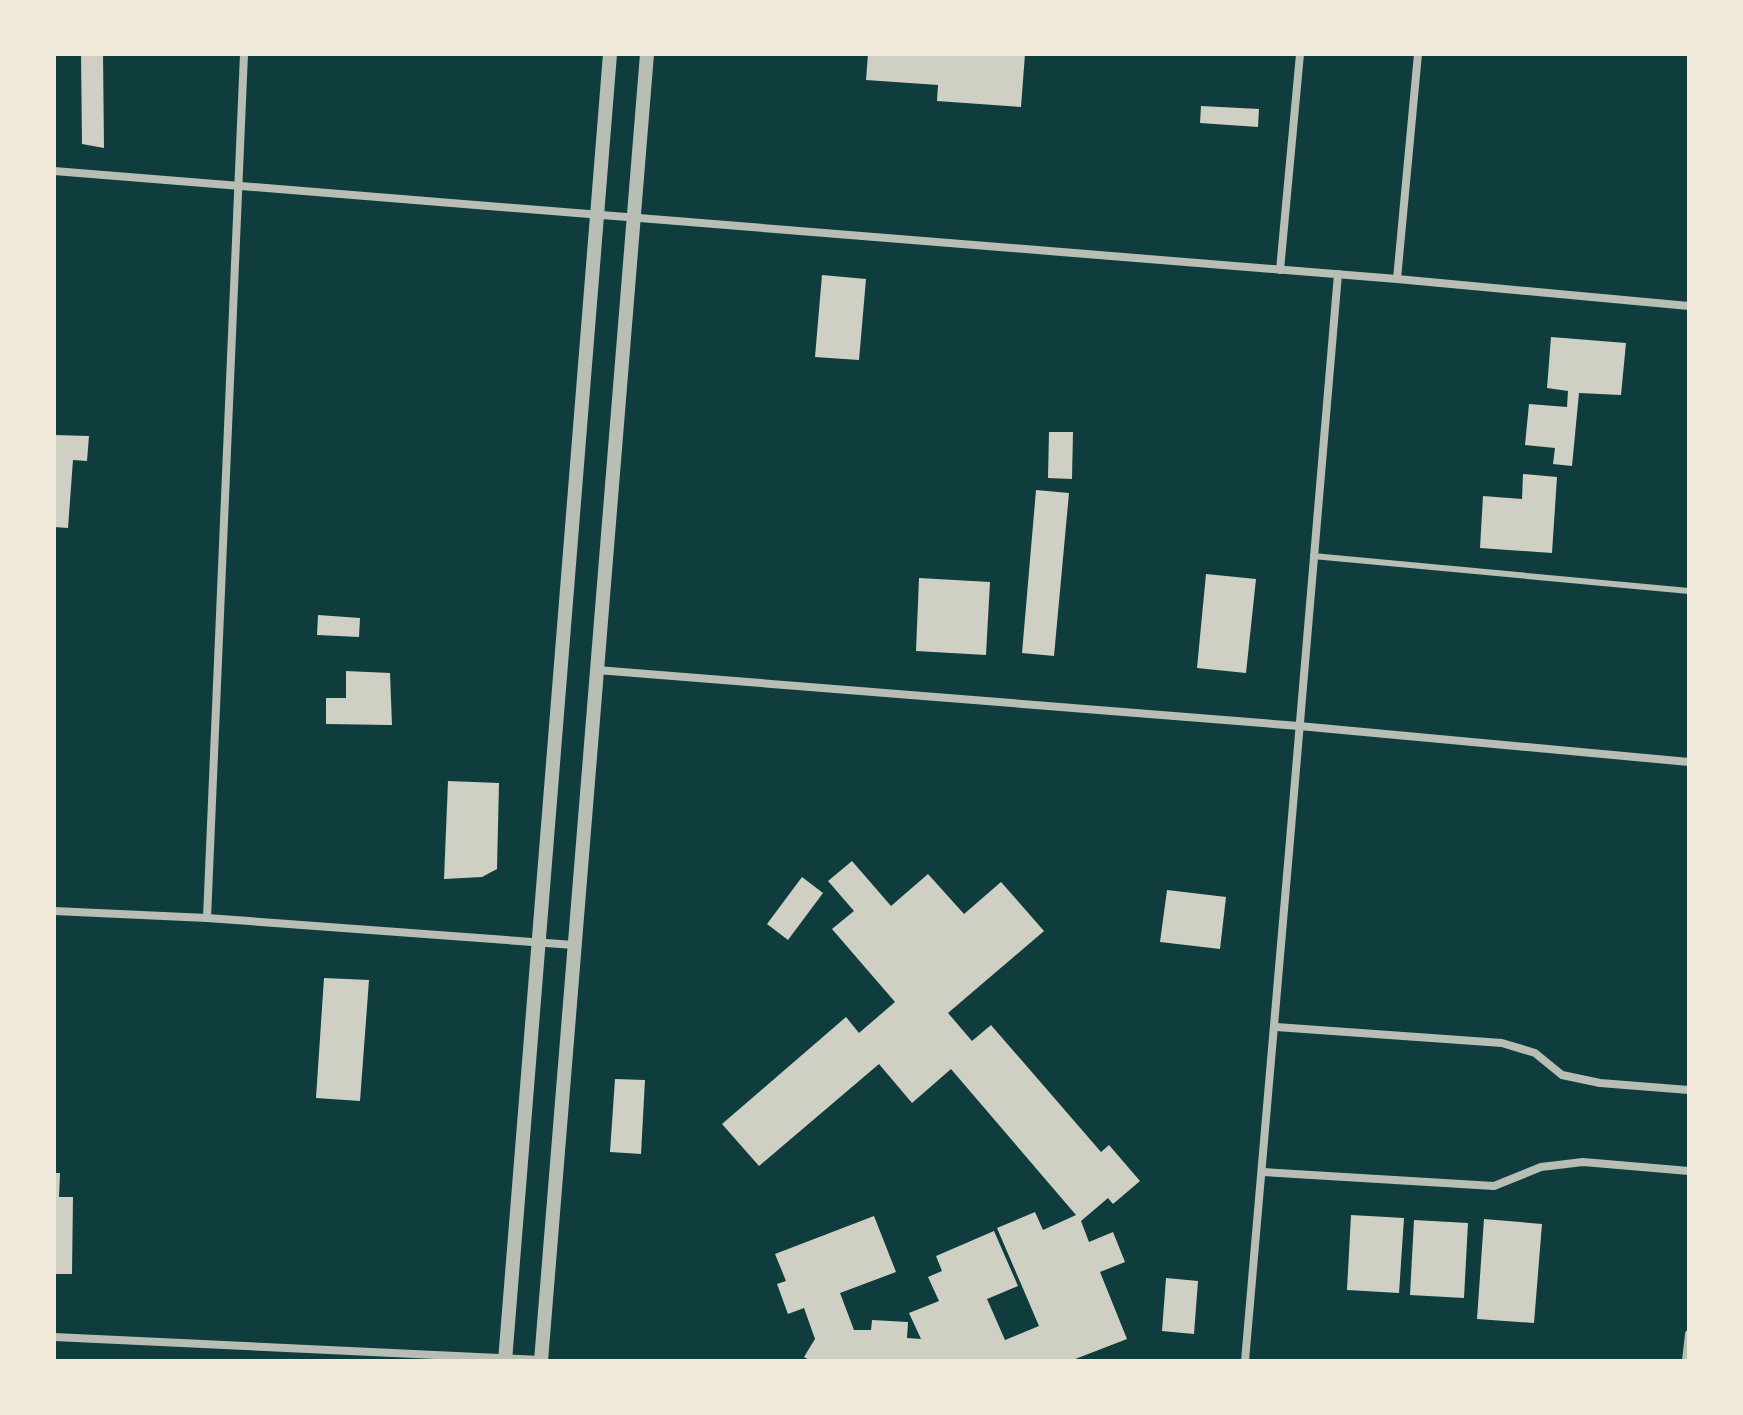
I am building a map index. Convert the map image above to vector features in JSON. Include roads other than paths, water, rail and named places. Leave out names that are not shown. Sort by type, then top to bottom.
[{"type":"street","points":[[207,918],[244,54]]},
{"type":"street","points":[[505,1359],[610,54]]},
{"type":"street","points":[[54,1337],[541,1360],[647,54]]},
{"type":"street","points":[[1280,270],[1300,54]]},
{"type":"street","points":[[1397,279],[1418,54]]},
{"type":"street","points":[[54,171],[1338,274],[1689,306]]},
{"type":"street","points":[[1245,1361],[1276,1027],[1338,274]]},
{"type":"street","points":[[597,670],[1299,726],[1689,762]]},
{"type":"street","points":[[54,911],[207,918],[574,945]]},
{"type":"street","points":[[1276,1027],[1502,1043],[1535,1053],[1562,1075],[1600,1083],[1689,1090]]},
{"type":"street","points":[[1262,1172],[1494,1186],[1541,1167],[1583,1162],[1689,1171]]},
{"type":"street","points":[[1686,1361],[1689,1334]]},
{"type":"lane","points":[[1313,556],[1689,591]]}]
